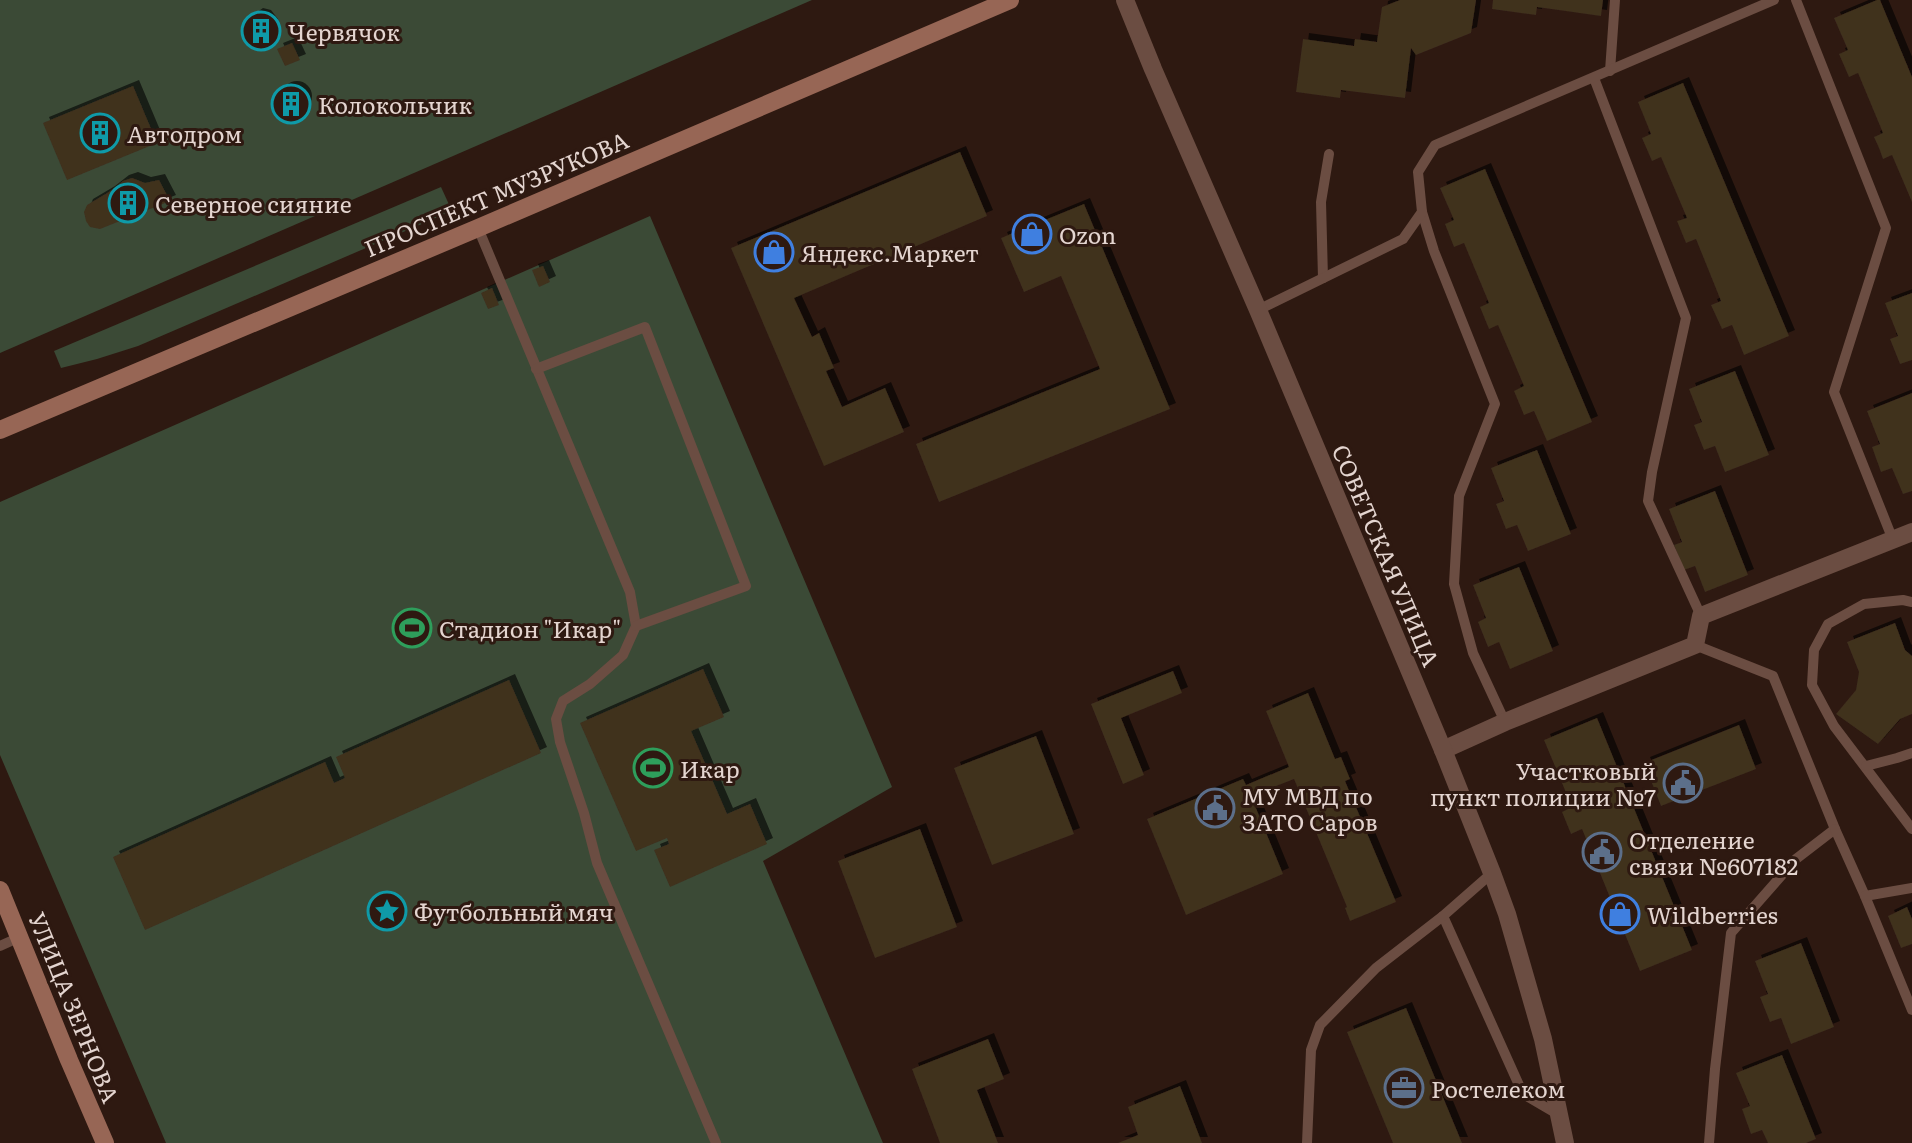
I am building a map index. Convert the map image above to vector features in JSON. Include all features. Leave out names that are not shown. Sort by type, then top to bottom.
[{"type":"main road","name":"ПРОСПЕКТ МУЗРУКОВА","points":[[0,430],[1010,0]]},
{"type":"main road","name":"УЛИЦА ЗЕРНОВА","points":[[0,890],[105,1143]]},
{"type":"street","name":"СОВЕТСКАЯ УЛИЦА","points":[[1125,0],[1443,750],[1492,873],[1540,1025],[1565,1143]]},
{"type":"street","points":[[1443,750],[1695,645],[1701,616],[1912,532]]},
{"type":"lane","points":[[1610,71],[1615,0]]},
{"type":"lane","points":[[1506,722],[1473,653],[1454,584],[1459,496],[1495,404],[1434,251],[1422,212],[1418,172],[1435,145],[1774,0]]},
{"type":"lane","points":[[1796,0],[1886,228],[1834,392],[1894,540]]},
{"type":"lane","points":[[1594,78],[1686,318],[1648,501],[1701,616]]},
{"type":"lane","points":[[1323,278],[1321,202],[1329,154]]},
{"type":"lane","points":[[1258,310],[1403,239],[1422,212]]},
{"type":"lane","points":[[478,228],[630,592],[636,626],[623,655],[590,684],[563,701],[556,719],[597,863],[716,1143]]},
{"type":"lane","points":[[536,369],[645,327],[736,560],[746,586],[636,626]]},
{"type":"lane","points":[[1912,602],[1903,600],[1864,604],[1828,624],[1814,650],[1812,685],[1834,726],[1912,829]]},
{"type":"lane","points":[[1695,645],[1773,677],[1912,1010]]},
{"type":"lane","points":[[1866,766],[1912,752]]},
{"type":"lane","points":[[1709,1143],[1731,933],[1796,859],[1835,829]]},
{"type":"lane","points":[[1307,1143],[1311,1050],[1320,1025],[1376,968],[1443,916],[1492,873]]},
{"type":"lane","points":[[1865,897],[1912,888]]},
{"type":"lane","points":[[1443,916],[1522,1094],[1559,1115]]},
{"type":"lane","points":[[0,946],[20,937]]},
{"type":"green space","points":[[0,0],[812,0],[0,353]]},
{"type":"green space","points":[[441,187],[452,211],[138,346],[61,368],[54,351]]},
{"type":"green space","name":"Стадион \"Икар\"","points":[[650,216],[892,787],[763,861],[883,1143],[166,1143],[0,755],[0,502]]},
{"type":"building","points":[[1400,0],[1476,0],[1471,33],[1416,55],[1411,48],[1405,98],[1341,90],[1340,98],[1296,92],[1303,39],[1354,46],[1355,39],[1377,42],[1382,7]]},
{"type":"building","points":[[1493,0],[1603,0],[1601,16],[1537,7],[1536,15],[1492,9]]},
{"type":"building","points":[[1880,0],[1912,77],[1912,202],[1892,155],[1883,159],[1874,137],[1883,133],[1858,73],[1849,77],[1839,54],[1848,50],[1834,18]]},
{"type":"building","name":"Червячок","points":[[257,14],[265,16],[272,25],[274,34],[255,42],[248,27],[250,19]]},
{"type":"building","points":[[292,43],[300,60],[285,66],[277,49]]},
{"type":"building","points":[[1683,83],[1789,336],[1744,355],[1732,325],[1722,329],[1711,305],[1721,301],[1696,239],[1686,243],[1677,221],[1687,218],[1661,157],[1652,161],[1642,138],[1651,134],[1638,102]]},
{"type":"building","name":"Автодром","points":[[133,86],[157,143],[67,180],[43,123]]},
{"type":"building","name":"Колокольчик","points":[[291,87],[302,91],[306,102],[302,113],[291,117],[280,113],[276,102],[280,91]]},
{"type":"building","points":[[960,152],[987,216],[794,298],[812,337],[819,333],[834,368],[826,371],[842,407],[885,388],[904,432],[824,466],[731,248]]},
{"type":"building","points":[[1485,169],[1592,422],[1547,441],[1534,411],[1524,415],[1514,391],[1524,386],[1498,325],[1489,329],[1480,307],[1489,303],[1464,243],[1454,247],[1445,224],[1454,220],[1440,188]]},
{"type":"building","name":"Северное сияние","points":[[132,178],[145,183],[159,180],[170,201],[100,229],[90,227],[84,212],[87,205]]},
{"type":"building","points":[[1084,204],[1170,409],[939,502],[916,444],[1100,369],[1061,276],[1024,292],[1001,238]]},
{"type":"building","points":[[543,266],[550,282],[539,287],[532,270]]},
{"type":"building","points":[[492,288],[499,305],[488,309],[481,293]]},
{"type":"building","points":[[1912,293],[1912,360],[1900,364],[1890,339],[1898,336],[1885,303]]},
{"type":"building","points":[[1735,371],[1769,455],[1725,472],[1715,446],[1704,450],[1694,425],[1702,422],[1689,389]]},
{"type":"building","points":[[1912,393],[1912,491],[1903,494],[1892,468],[1881,472],[1872,447],[1880,444],[1867,411]]},
{"type":"building","points":[[1537,450],[1571,534],[1528,551],[1517,525],[1506,529],[1496,504],[1504,501],[1491,468]]},
{"type":"building","points":[[1715,491],[1748,575],[1705,592],[1695,566],[1684,570],[1674,545],[1682,542],[1669,509]]},
{"type":"building","points":[[1519,567],[1553,651],[1510,669],[1499,642],[1488,647],[1478,622],[1486,618],[1473,585]]},
{"type":"building","points":[[1895,623],[1905,650],[1912,656],[1912,714],[1900,719],[1878,744],[1836,714],[1856,690],[1859,672],[1847,642]]},
{"type":"building","name":"Икар","points":[[703,669],[724,717],[691,731],[727,814],[750,804],[767,844],[670,887],[654,850],[669,844],[667,838],[636,851],[580,723]]},
{"type":"building","points":[[1173,671],[1182,693],[1121,718],[1144,775],[1123,784],[1091,704]]},
{"type":"building","points":[[509,680],[541,753],[145,930],[113,857],[325,762],[334,783],[345,778],[336,757]]},
{"type":"building","name":"МУ МВД по ЗАТО Саров","points":[[1308,693],[1335,759],[1341,757],[1350,779],[1345,781],[1396,902],[1350,921],[1345,908],[1347,907],[1294,779],[1251,796],[1283,874],[1186,915],[1147,819],[1243,779],[1246,785],[1289,767],[1266,711]]},
{"type":"building","points":[[1597,718],[1692,950],[1640,971],[1582,829],[1571,834],[1562,812],[1572,807],[1544,740]]},
{"type":"building","points":[[1739,725],[1756,769],[1661,806],[1644,763]]},
{"type":"building","points":[[1036,736],[1074,834],[992,865],[954,768]]},
{"type":"building","points":[[920,829],[957,927],[875,958],[838,861]]},
{"type":"building","points":[[1907,907],[1912,919],[1912,944],[1901,948],[1888,916]]},
{"type":"building","points":[[1801,943],[1834,1027],[1791,1044],[1781,1018],[1770,1022],[1760,997],[1768,994],[1755,961]]},
{"type":"building","name":"Ростелеком","points":[[1406,1008],[1462,1143],[1393,1143],[1347,1032]]},
{"type":"building","points":[[988,1039],[1004,1079],[977,1090],[998,1143],[940,1143],[912,1069]]},
{"type":"building","points":[[1782,1055],[1816,1139],[1806,1143],[1768,1143],[1762,1130],[1751,1134],[1742,1109],[1750,1106],[1736,1073]]},
{"type":"building","points":[[1180,1086],[1202,1143],[1118,1143],[1138,1135],[1128,1107]]},
{"type":"place","name":"Червячок","points":[[261,31]]},
{"type":"place","name":"Колокольчик","points":[[291,104]]},
{"type":"place","name":"Автодром","points":[[100,133]]},
{"type":"place","name":"Северное сияние","points":[[128,203]]},
{"type":"place","name":"Ozon","points":[[1032,234]]},
{"type":"place","name":"Яндекс.Маркет","points":[[774,252]]},
{"type":"place","name":"Стадион \"Икар\"","points":[[412,628]]},
{"type":"place","name":"Икар","points":[[653,768]]},
{"type":"place","name":"Участковый пункт полиции №7","points":[[1683,783]]},
{"type":"place","name":"МУ МВД по ЗАТО Саров","points":[[1215,808]]},
{"type":"place","name":"Отделение связи №607182","points":[[1602,852]]},
{"type":"place","name":"Футбольный мяч","points":[[387,911]]},
{"type":"place","name":"Wildberries","points":[[1620,914]]},
{"type":"place","name":"Ростелеком","points":[[1404,1088]]}]
